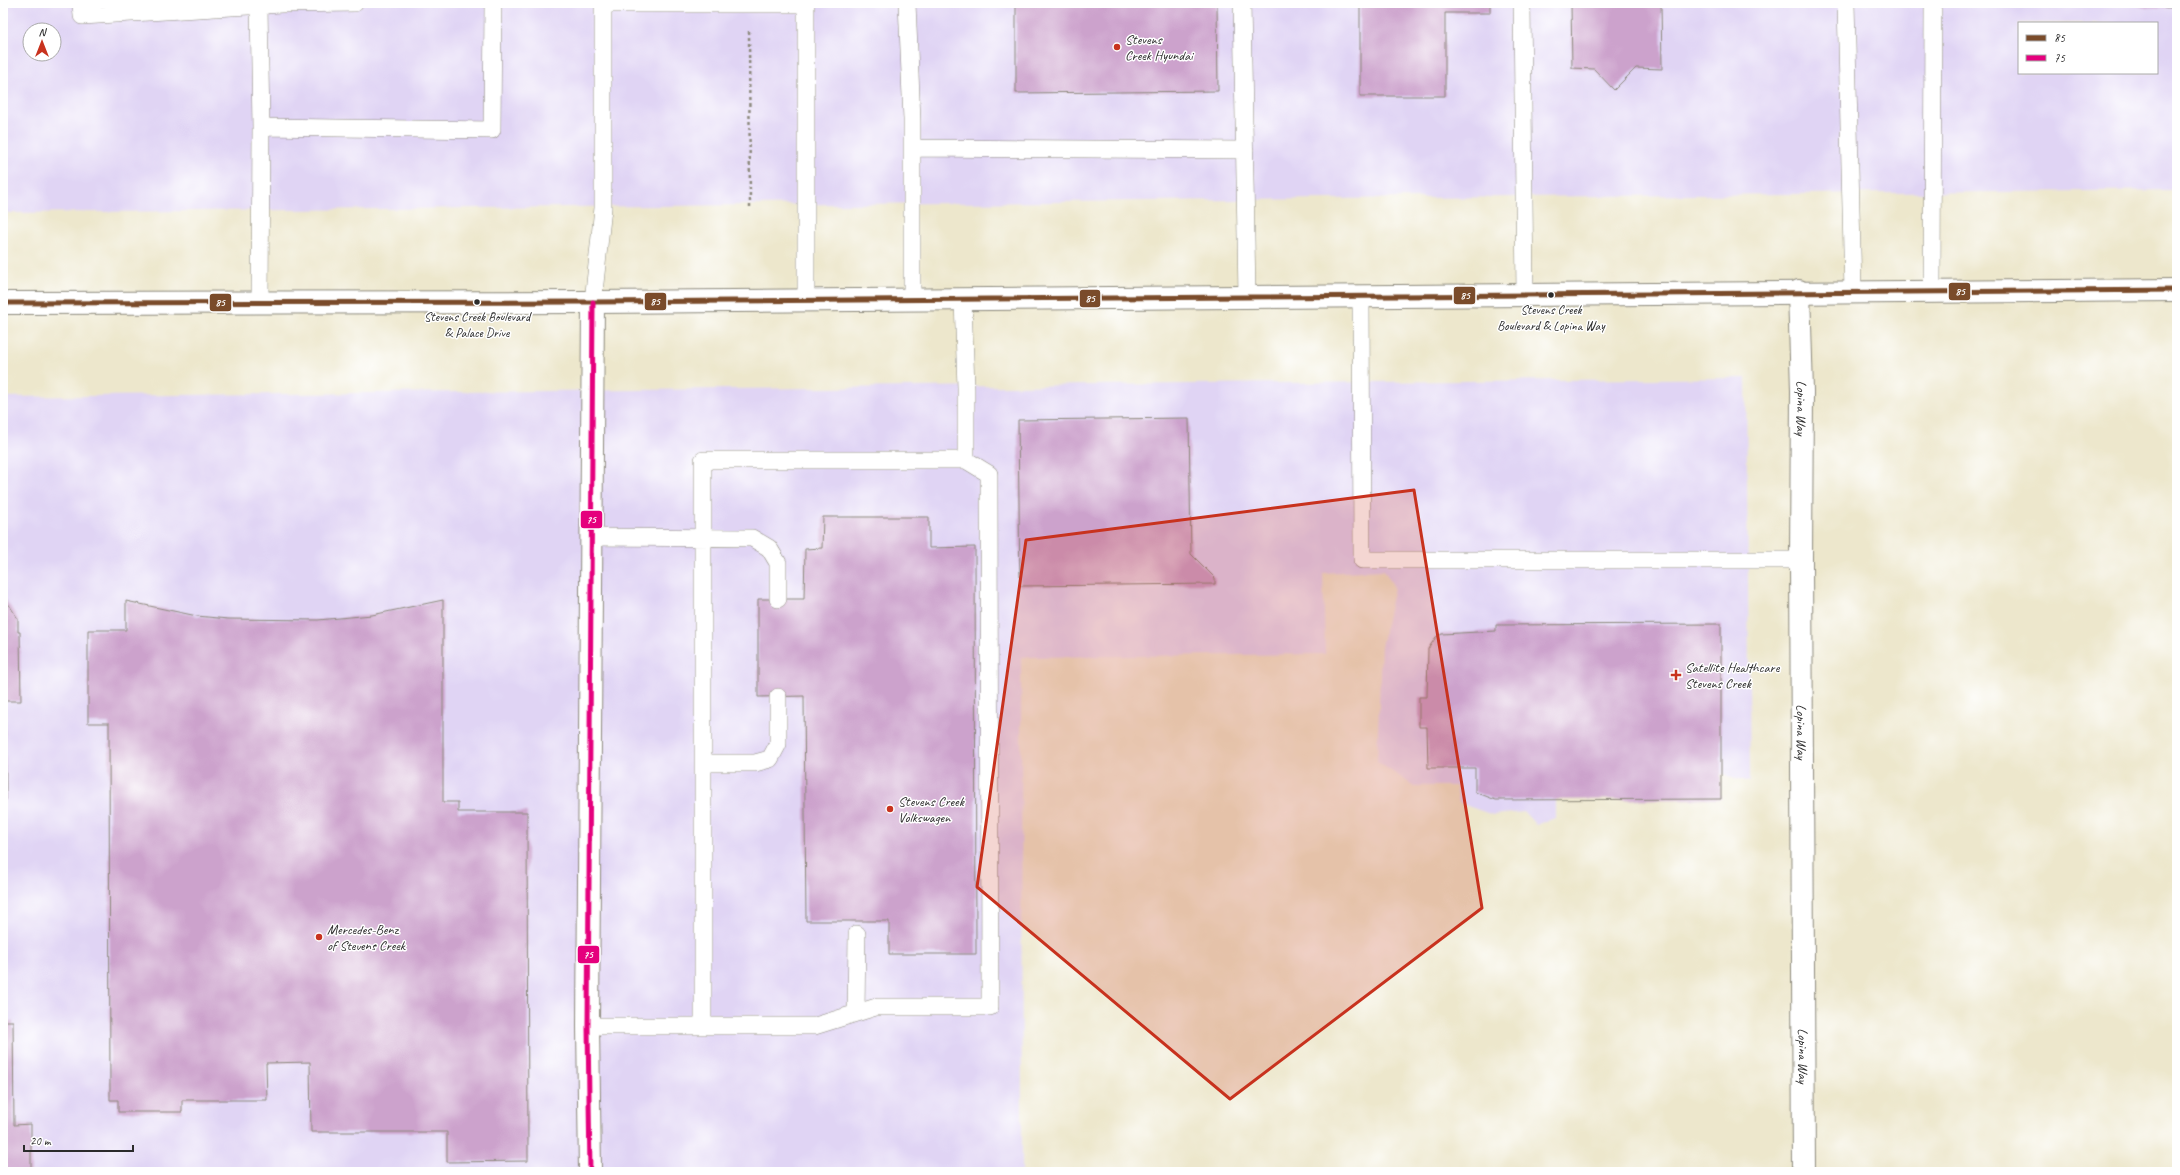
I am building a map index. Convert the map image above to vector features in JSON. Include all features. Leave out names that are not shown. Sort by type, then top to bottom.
[{"type":"main road","points":[[3,303],[593,302],[1799,291],[2177,290]]},
{"type":"main road","name":"Lopina Way","points":[[1799,291],[1802,391],[1800,560],[1804,1172]]},
{"type":"main road","points":[[590,1172],[588,1026],[593,302]]},
{"type":"lane","points":[[81,3],[82,16],[259,6],[355,3]]},
{"type":"lane","points":[[261,127],[492,130],[493,3]]},
{"type":"lane","points":[[907,3],[912,148],[912,299]]},
{"type":"lane","points":[[1242,3],[1247,296]]},
{"type":"lane","points":[[1522,3],[1525,294]]},
{"type":"lane","points":[[1846,3],[1853,291]]},
{"type":"lane","points":[[1932,291],[1933,3]]},
{"type":"lane","points":[[593,302],[603,208],[603,4],[806,4],[806,299]]},
{"type":"lane","points":[[259,6],[261,127],[260,302]]},
{"type":"lane","points":[[912,148],[1245,150]]},
{"type":"lane","points":[[1361,295],[1362,560],[1800,560]]},
{"type":"lane","points":[[963,299],[966,388],[966,460]]},
{"type":"lane","points":[[588,1026],[702,1026],[815,1026],[876,1007],[990,1007],[989,474],[966,460],[703,460],[702,1026]]},
{"type":"lane","points":[[591,537],[752,538],[769,548],[778,563],[778,599]]},
{"type":"lane","points":[[703,763],[754,763],[770,758],[778,744],[778,697]]},
{"type":"lane","points":[[856,1014],[857,934]]},
{"type":"path","points":[[748,4],[750,207]]},
{"type":"highlighted area","points":[[1414,490],[1482,908],[1230,1099],[977,887],[1026,540]]},
{"type":"shaded area","points":[[3,3],[2177,3],[2177,190],[3,213]]},
{"type":"shaded area","points":[[1746,378],[1750,782],[1721,774],[1721,799],[1555,799],[1555,818],[1536,825],[1524,812],[1493,815],[1459,803],[1456,786],[1414,786],[1377,762],[1381,647],[1394,587],[1384,570],[1323,573],[1325,654],[1021,657],[1022,1172],[3,1172],[3,397]]},
{"type":"building","name":"Stevens Creek Hyundai","points":[[1016,3],[1217,3],[1218,91],[1016,93]]},
{"type":"building","points":[[1360,3],[1490,3],[1490,13],[1445,13],[1445,96],[1360,96]]},
{"type":"building","points":[[1571,3],[1661,3],[1662,69],[1636,68],[1614,90],[1594,69],[1572,68]]},
{"type":"building","points":[[2130,3],[2177,3],[2177,8],[2147,7]]},
{"type":"building","points":[[1189,418],[1191,554],[1215,578],[1215,584],[1020,586],[1018,420]]},
{"type":"building","name":"Stevens Creek Volkswagen","points":[[823,517],[929,517],[929,548],[975,547],[976,954],[889,954],[889,921],[806,921],[804,696],[758,697],[758,599],[804,599],[805,549],[822,548]]},
{"type":"building","points":[[3,595],[18,619],[18,632],[20,632],[21,701],[5,701],[6,800],[3,800]]},
{"type":"building","name":"Mercedes-Benz of Stevens Creek","points":[[443,600],[443,802],[458,802],[458,812],[527,812],[528,1161],[447,1162],[447,1132],[311,1132],[310,1062],[266,1063],[267,1100],[182,1100],[182,1112],[118,1112],[118,1100],[110,1100],[109,723],[88,723],[88,630],[126,630],[126,601],[197,616],[228,619],[318,620],[372,615]]},
{"type":"building","points":[[1721,624],[1721,799],[1496,800],[1475,792],[1475,768],[1428,768],[1427,727],[1419,727],[1419,697],[1427,697],[1428,649],[1436,637],[1442,634],[1496,631],[1496,625]]},
{"type":"building","points":[[3,1021],[13,1021],[14,1125],[31,1124],[31,1172],[3,1172]]},
{"type":"transit line","name":"85","points":[[3,303],[593,302],[2177,290]]},
{"type":"transit line","name":"75","points":[[590,1172],[588,1026],[593,302]]},
{"type":"place","name":"Stevens Creek Hyundai","points":[[1117,47]]},
{"type":"place","name":"Stevens Creek Boulevard & Lopina Way","points":[[1551,295]]},
{"type":"place","name":"Stevens Creek Boulevard & Palace Drive","points":[[477,302]]},
{"type":"place","name":"Satellite Healthcare Stevens Creek","points":[[1676,675]]},
{"type":"place","name":"Stevens Creek Volkswagen","points":[[890,809]]},
{"type":"place","name":"Mercedes-Benz of Stevens Creek","points":[[319,937]]}]
